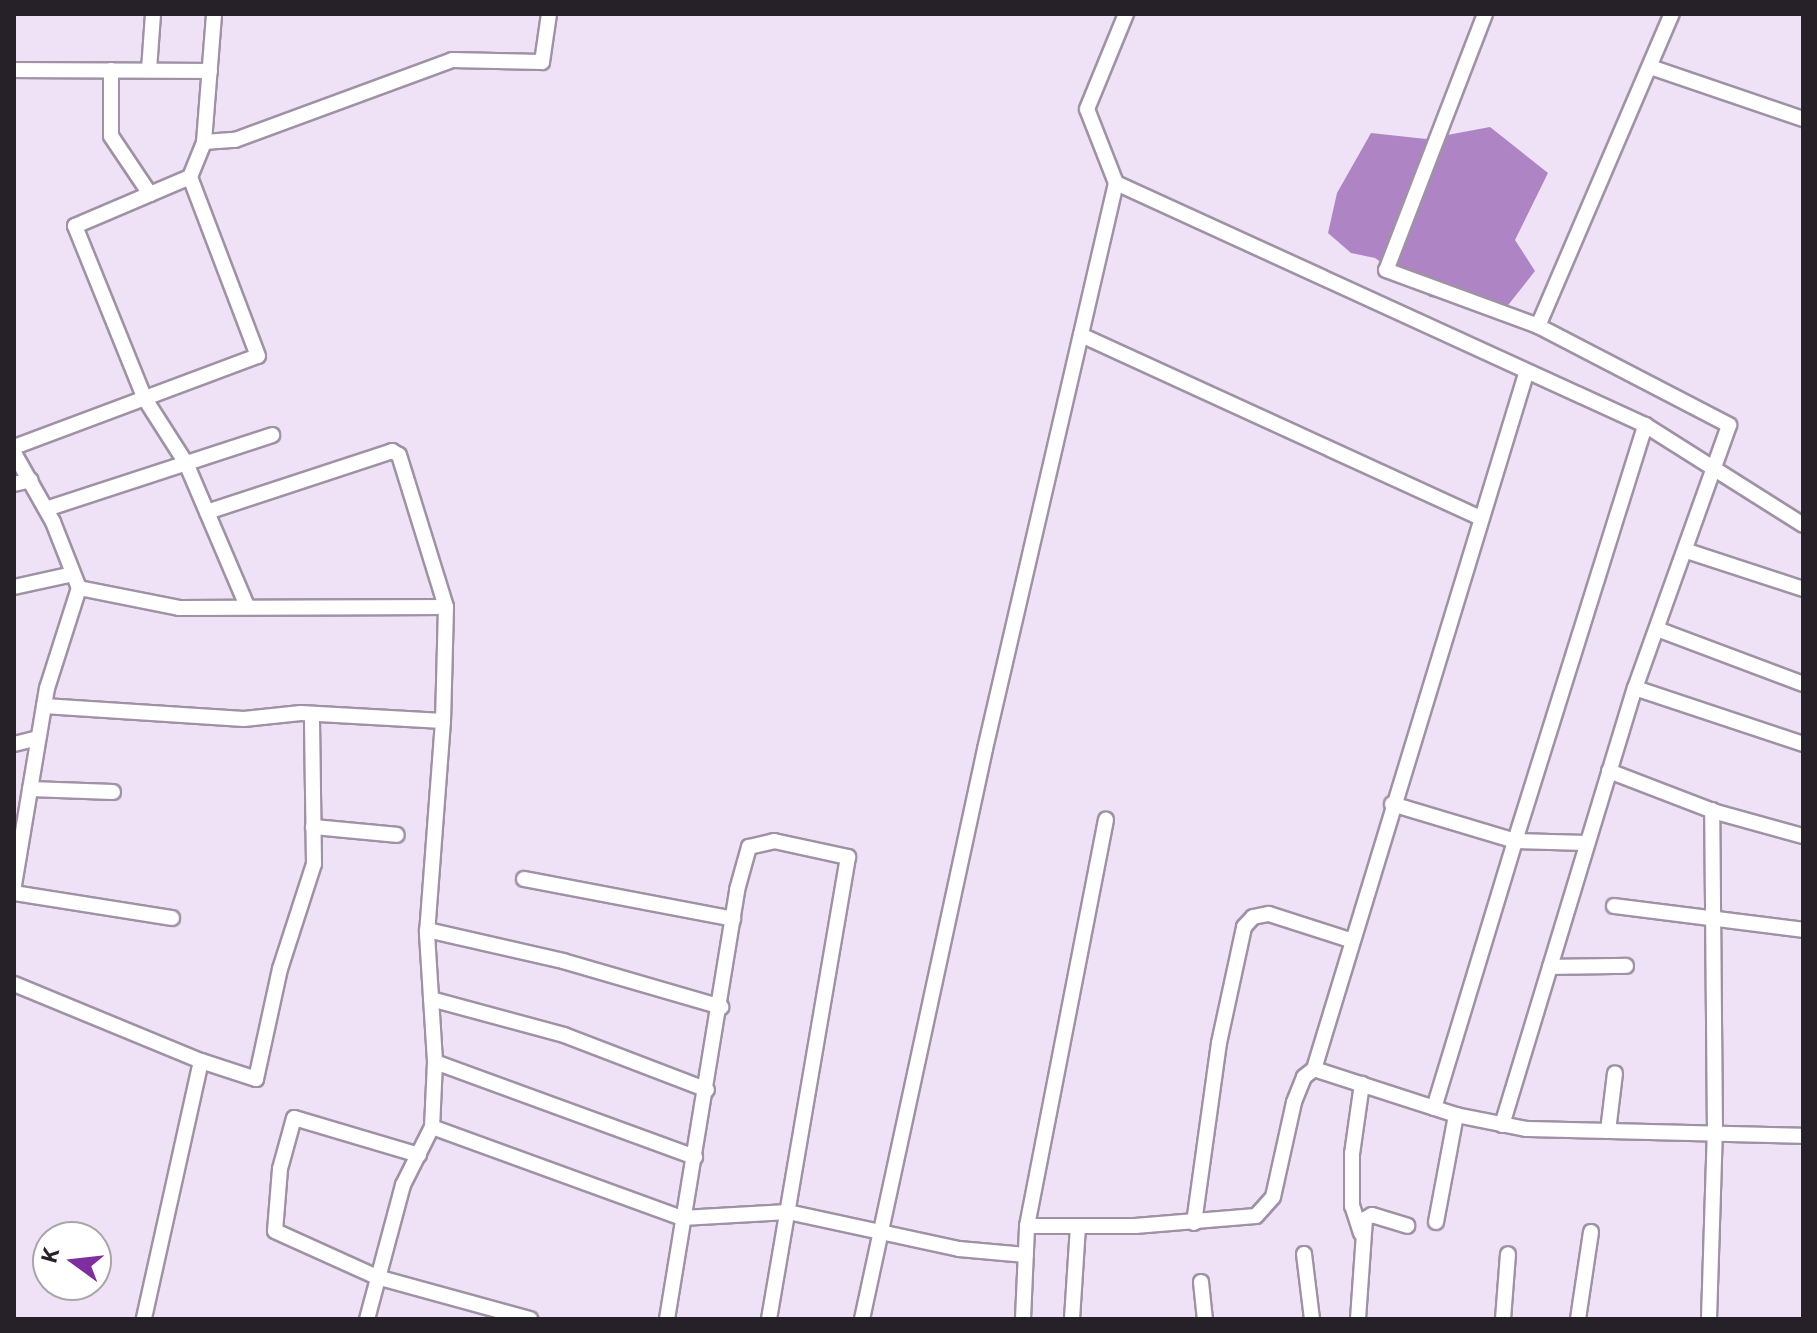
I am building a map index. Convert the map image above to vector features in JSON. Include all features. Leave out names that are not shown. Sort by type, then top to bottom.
[{"type":"street","points":[[149,70],[153,14]]},
{"type":"street","points":[[14,885],[44,706],[76,581],[46,509],[14,450],[258,356],[190,177],[204,142],[214,14]]},
{"type":"street","points":[[204,142],[235,140],[452,60],[542,62],[549,14]]},
{"type":"street","points":[[862,1319],[985,749],[1116,183],[1087,109],[1126,14]]},
{"type":"street","points":[[1485,14],[1386,270],[1538,326],[1729,425],[1711,466],[1687,551],[1635,688],[1502,1125]]},
{"type":"street","points":[[1538,326],[1672,14]]},
{"type":"street","points":[[1650,67],[1803,119]]},
{"type":"street","points":[[14,70],[210,71]]},
{"type":"street","points":[[111,70],[111,136],[150,194]]},
{"type":"street","points":[[190,177],[75,226],[145,399],[186,463],[247,606]]},
{"type":"street","points":[[1116,183],[1526,374],[1645,425],[1803,525]]},
{"type":"street","points":[[1081,335],[1480,518]]},
{"type":"street","points":[[1027,1226],[1194,1223],[1265,1211],[1273,1197],[1294,1102],[1304,1077],[1314,1069],[1350,940],[1526,374]]},
{"type":"street","points":[[1434,1108],[1645,425]]},
{"type":"street","points":[[46,509],[272,435]]},
{"type":"street","points":[[207,512],[392,451],[399,455],[446,607],[443,721],[427,930],[435,1062],[432,1127],[403,1185],[367,1319]]},
{"type":"street","points":[[14,484],[31,480]]},
{"type":"street","points":[[1687,551],[1803,589]]},
{"type":"street","points":[[14,587],[76,581],[146,605],[446,607]]},
{"type":"street","points":[[1657,629],[1803,684]]},
{"type":"street","points":[[1635,688],[1803,744]]},
{"type":"street","points":[[44,706],[244,719],[312,714],[443,721]]},
{"type":"street","points":[[14,984],[201,1061],[256,1079],[280,969],[314,864],[312,714]]},
{"type":"street","points":[[14,744],[38,738]]},
{"type":"street","points":[[1609,771],[1712,810],[1803,836]]},
{"type":"street","points":[[30,789],[113,792]]},
{"type":"street","points":[[1392,804],[1515,841],[1586,843]]},
{"type":"street","points":[[1709,1319],[1715,1133],[1710,918],[1712,810]]},
{"type":"street","points":[[1023,1319],[1027,1226],[1106,820]]},
{"type":"street","points":[[313,827],[397,835]]},
{"type":"street","points":[[667,1319],[682,1218],[721,1007],[733,919],[749,847],[774,841],[848,857],[769,1319]]},
{"type":"street","points":[[524,879],[733,919]]},
{"type":"street","points":[[14,893],[172,918]]},
{"type":"street","points":[[1614,906],[1803,930]]},
{"type":"street","points":[[1194,1223],[1219,1043],[1244,927],[1253,917],[1269,914],[1350,940]]},
{"type":"street","points":[[427,930],[563,961],[721,1007]]},
{"type":"street","points":[[1550,967],[1626,966]]},
{"type":"street","points":[[431,999],[564,1035],[707,1090]]},
{"type":"street","points":[[144,1319],[201,1061]]},
{"type":"street","points":[[435,1062],[695,1157]]},
{"type":"street","points":[[1314,1069],[1456,1115],[1502,1125],[1803,1136]]},
{"type":"street","points":[[1608,1131],[1615,1073]]},
{"type":"street","points":[[1358,1319],[1361,1233],[1352,1206],[1352,1154],[1362,1084]]},
{"type":"street","points":[[1436,1222],[1456,1115]]},
{"type":"street","points":[[419,1155],[294,1118],[280,1169],[275,1231],[377,1277],[530,1319]]},
{"type":"street","points":[[432,1127],[682,1218],[788,1212],[959,1249],[1026,1255]]},
{"type":"street","points":[[1361,1233],[1372,1215],[1407,1226]]},
{"type":"street","points":[[1072,1319],[1078,1226]]},
{"type":"street","points":[[1578,1319],[1591,1232]]},
{"type":"street","points":[[1304,1254],[1312,1319]]},
{"type":"street","points":[[1503,1319],[1508,1254]]},
{"type":"street","points":[[1201,1282],[1205,1319]]},
{"type":"shaded area","points":[[1490,127],[1548,173],[1515,240],[1535,271],[1505,309],[1430,297],[1375,258],[1351,253],[1328,233],[1337,193],[1371,133],[1426,139]]}]
